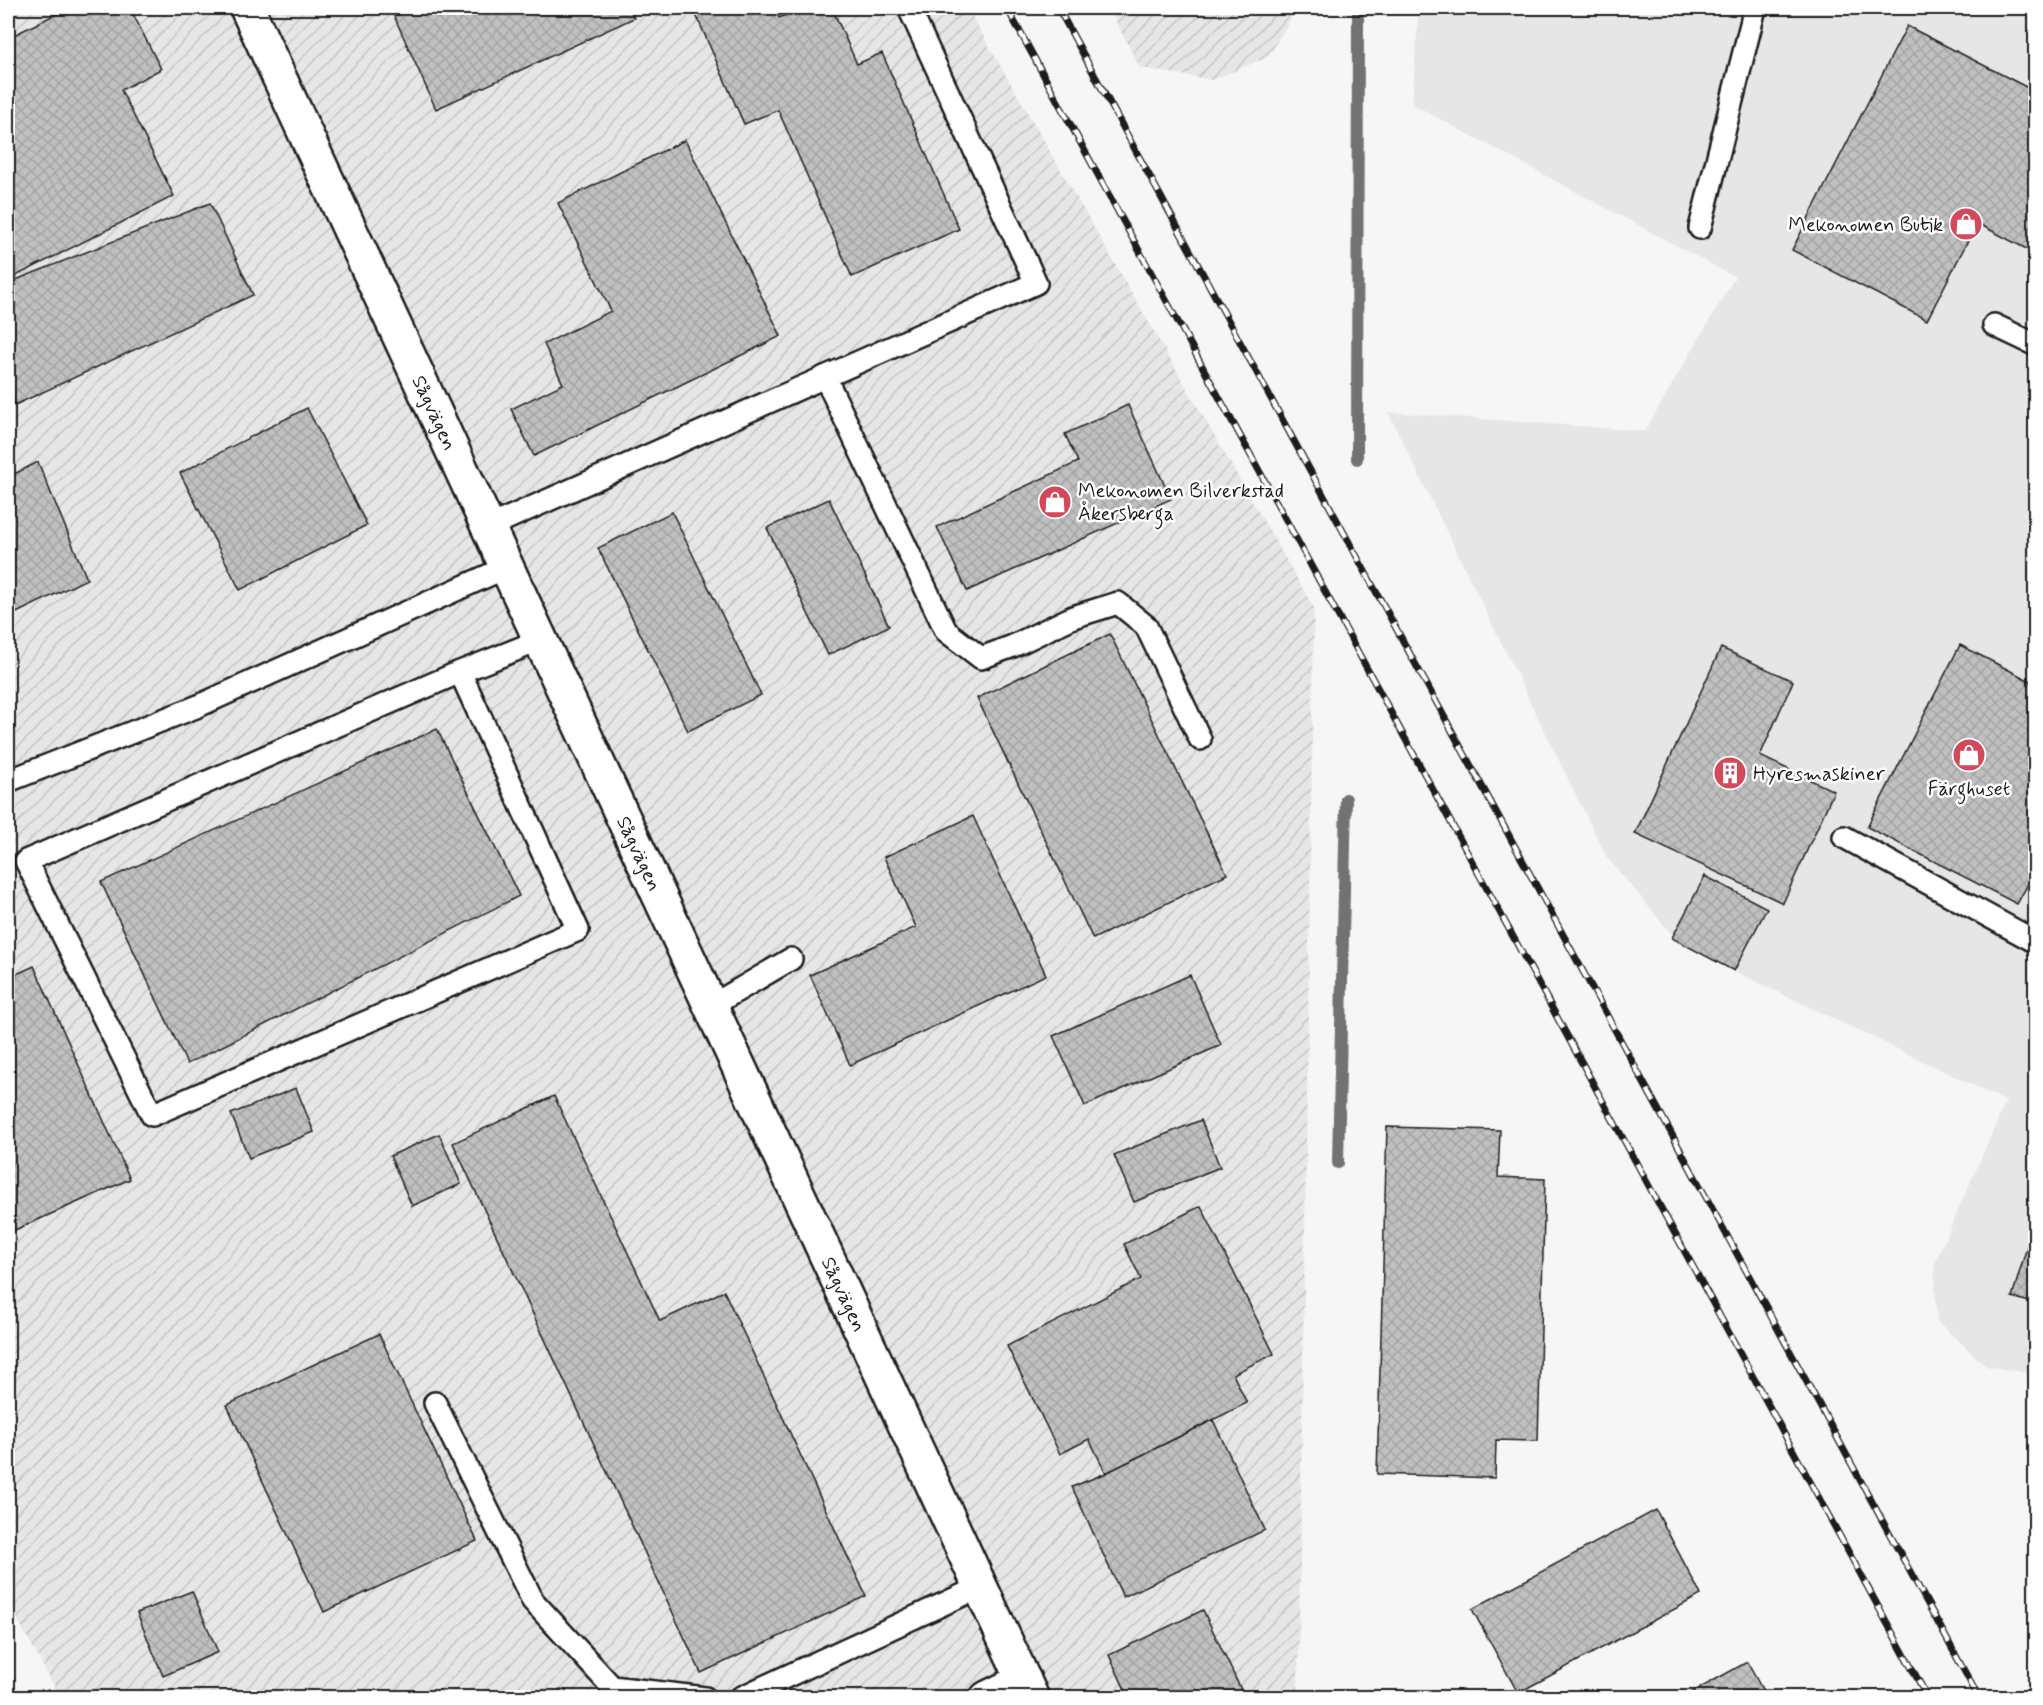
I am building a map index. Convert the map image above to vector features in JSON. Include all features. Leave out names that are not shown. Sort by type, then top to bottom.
[{"type":"street","name":"Sågvägen","points":[[247,8],[1028,1689]]},
{"type":"street","points":[[987,1698],[1028,1689]]},
{"type":"lane","points":[[488,527],[1036,283],[909,8]]},
{"type":"lane","points":[[1700,228],[1755,8]]},
{"type":"lane","points":[[1994,325],[2036,345]]},
{"type":"lane","points":[[825,377],[946,631],[981,658],[1073,617],[1118,603],[1146,626],[1200,739]]},
{"type":"lane","points":[[8,781],[196,707],[507,567]]},
{"type":"lane","points":[[460,672],[578,930],[152,1114],[26,861],[460,672],[541,640]]},
{"type":"lane","points":[[1844,837],[2036,942]]},
{"type":"lane","points":[[711,1006],[791,959]]},
{"type":"lane","points":[[435,1404],[533,1601],[541,1610],[612,1687],[705,1698]]},
{"type":"lane","points":[[740,1698],[980,1587]]},
{"type":"shaded area","points":[[8,8],[967,8],[1314,608],[1298,1697],[60,1697],[8,1602]]},
{"type":"shaded area","points":[[1109,8],[1293,8],[1292,17],[1268,57],[1212,80],[1140,68]]},
{"type":"shaded area","points":[[1419,8],[2035,8],[2035,1374],[1986,1366],[1937,1321],[1934,1265],[2006,1101],[1734,971],[1675,938],[1606,856],[1388,412],[1645,431],[1735,277],[1412,104]]},
{"type":"building","points":[[68,8],[130,8],[161,69],[121,90],[174,196],[8,280],[8,38]]},
{"type":"building","points":[[413,8],[629,8],[634,18],[436,109],[394,16]]},
{"type":"building","points":[[693,8],[775,8],[779,18],[802,8],[832,8],[857,64],[882,53],[959,229],[852,277],[778,110],[744,124]]},
{"type":"building","points":[[1907,26],[2036,92],[2036,254],[1977,223],[1927,320],[1792,250]]},
{"type":"building","points":[[685,140],[781,336],[534,456],[511,409],[563,384],[544,344],[611,311],[558,203]]},
{"type":"building","points":[[210,203],[253,295],[15,405],[8,381],[8,283]]},
{"type":"building","points":[[1128,405],[1171,499],[967,591],[937,527],[1078,462],[1065,434]]},
{"type":"building","points":[[307,408],[367,525],[240,590],[180,473]]},
{"type":"building","points":[[38,462],[87,579],[8,617],[8,477]]},
{"type":"building","points":[[829,499],[889,626],[828,655],[767,528]]},
{"type":"building","points":[[672,512],[761,695],[688,731],[598,548]]},
{"type":"building","points":[[1110,634],[1227,874],[1093,939],[977,698]]},
{"type":"building","name":"Färghuset","points":[[1960,645],[2036,684],[2036,869],[2017,904],[1867,827]]},
{"type":"building","name":"Hyresmaskiner","points":[[1721,648],[1793,681],[1760,756],[1834,791],[1783,903],[1635,834]]},
{"type":"building","points":[[437,729],[519,896],[187,1064],[101,882]]},
{"type":"building","points":[[973,816],[1046,975],[850,1065],[810,975],[916,927],[884,857]]},
{"type":"building","points":[[1705,876],[1767,908],[1734,971],[1672,938]]},
{"type":"building","points":[[34,966],[130,1179],[8,1233],[8,978]]},
{"type":"building","points":[[1190,975],[1221,1045],[1085,1106],[1053,1036]]},
{"type":"building","points":[[296,1088],[314,1132],[249,1158],[231,1114]]},
{"type":"building","points":[[554,1096],[660,1321],[724,1291],[866,1596],[701,1673],[453,1143]]},
{"type":"building","points":[[1201,1120],[1220,1167],[1134,1202],[1114,1155]]},
{"type":"building","points":[[1387,1127],[1500,1130],[1498,1177],[1545,1179],[1538,1441],[1496,1440],[1495,1478],[1377,1474]]},
{"type":"building","points":[[439,1134],[461,1184],[412,1206],[390,1156]]},
{"type":"building","points":[[1201,1206],[1274,1354],[1233,1374],[1247,1403],[1106,1473],[1089,1439],[1060,1454],[1007,1346],[1141,1279],[1124,1244]]},
{"type":"building","points":[[2036,1221],[2036,1304],[2012,1297]]},
{"type":"building","points":[[379,1334],[477,1541],[324,1612],[227,1405]]},
{"type":"building","points":[[1213,1420],[1265,1530],[1123,1597],[1072,1487],[1106,1473]]},
{"type":"building","points":[[1656,1510],[1701,1595],[1518,1693],[1472,1609]]},
{"type":"building","points":[[192,1591],[218,1652],[163,1676],[137,1613]]},
{"type":"building","points":[[1203,1610],[1245,1698],[1129,1698],[1109,1655]]},
{"type":"building","points":[[1747,1662],[1767,1698],[1682,1698]]},
{"type":"waterway","points":[[1357,459],[1358,8]]},
{"type":"waterway","points":[[1338,1163],[1346,799]]},
{"type":"railway","points":[[1007,8],[1928,1698]]},
{"type":"railway","points":[[1058,8],[1979,1698]]},
{"type":"place","name":"Mekonomen Butik","points":[[1966,224]]},
{"type":"place","name":"Mekonomen Bilverkstad Åkersberga","points":[[1055,502]]},
{"type":"place","name":"Färghuset","points":[[1969,755]]},
{"type":"place","name":"Hyresmaskiner","points":[[1730,773]]}]
